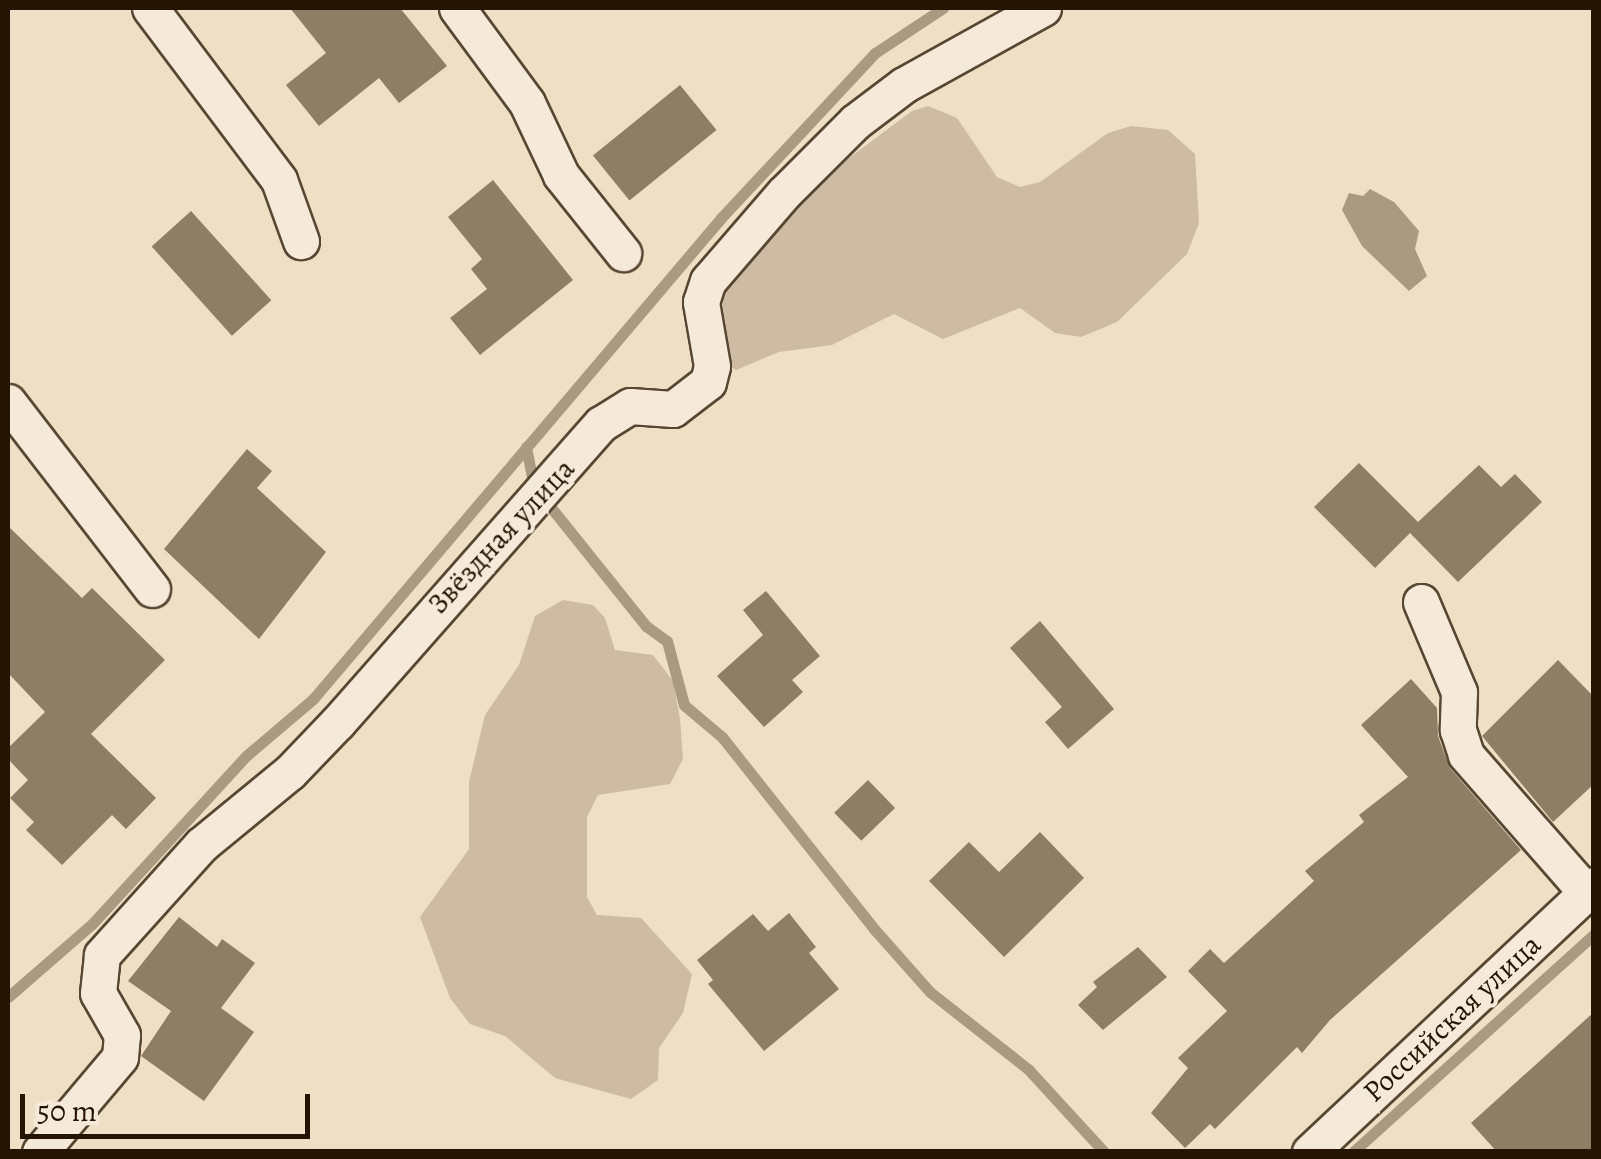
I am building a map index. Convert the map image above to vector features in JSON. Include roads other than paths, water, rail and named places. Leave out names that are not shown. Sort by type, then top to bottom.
[{"type":"street","points":[[150,8],[279,180],[301,241]]},
{"type":"street","points":[[457,8],[527,104],[560,175],[623,253]]},
{"type":"street","name":"Звёздная улица","points":[[40,1152],[120,1057],[122,1035],[98,993],[102,956],[202,845],[290,772],[338,722],[601,424],[630,406],[673,409],[708,382],[712,366],[700,302],[708,281],[784,192],[855,122],[904,85],[1043,8]]},
{"type":"street","points":[[8,402],[152,589]]},
{"type":"street","points":[[1421,602],[1459,692],[1466,756],[1590,888]]},
{"type":"street","name":"Российская улица","points":[[1310,1152],[1590,888]]},
{"type":"waterway","points":[[8,997],[92,924],[246,756],[313,699],[721,218],[875,53],[943,8]]},
{"type":"waterway","points":[[526,447],[534,487]]},
{"type":"waterway","points":[[553,510],[646,626],[667,641],[684,705],[722,737],[875,930],[930,992],[1028,1069],[1104,1152]]},
{"type":"waterway","points":[[1353,1152],[1594,934]]}]
